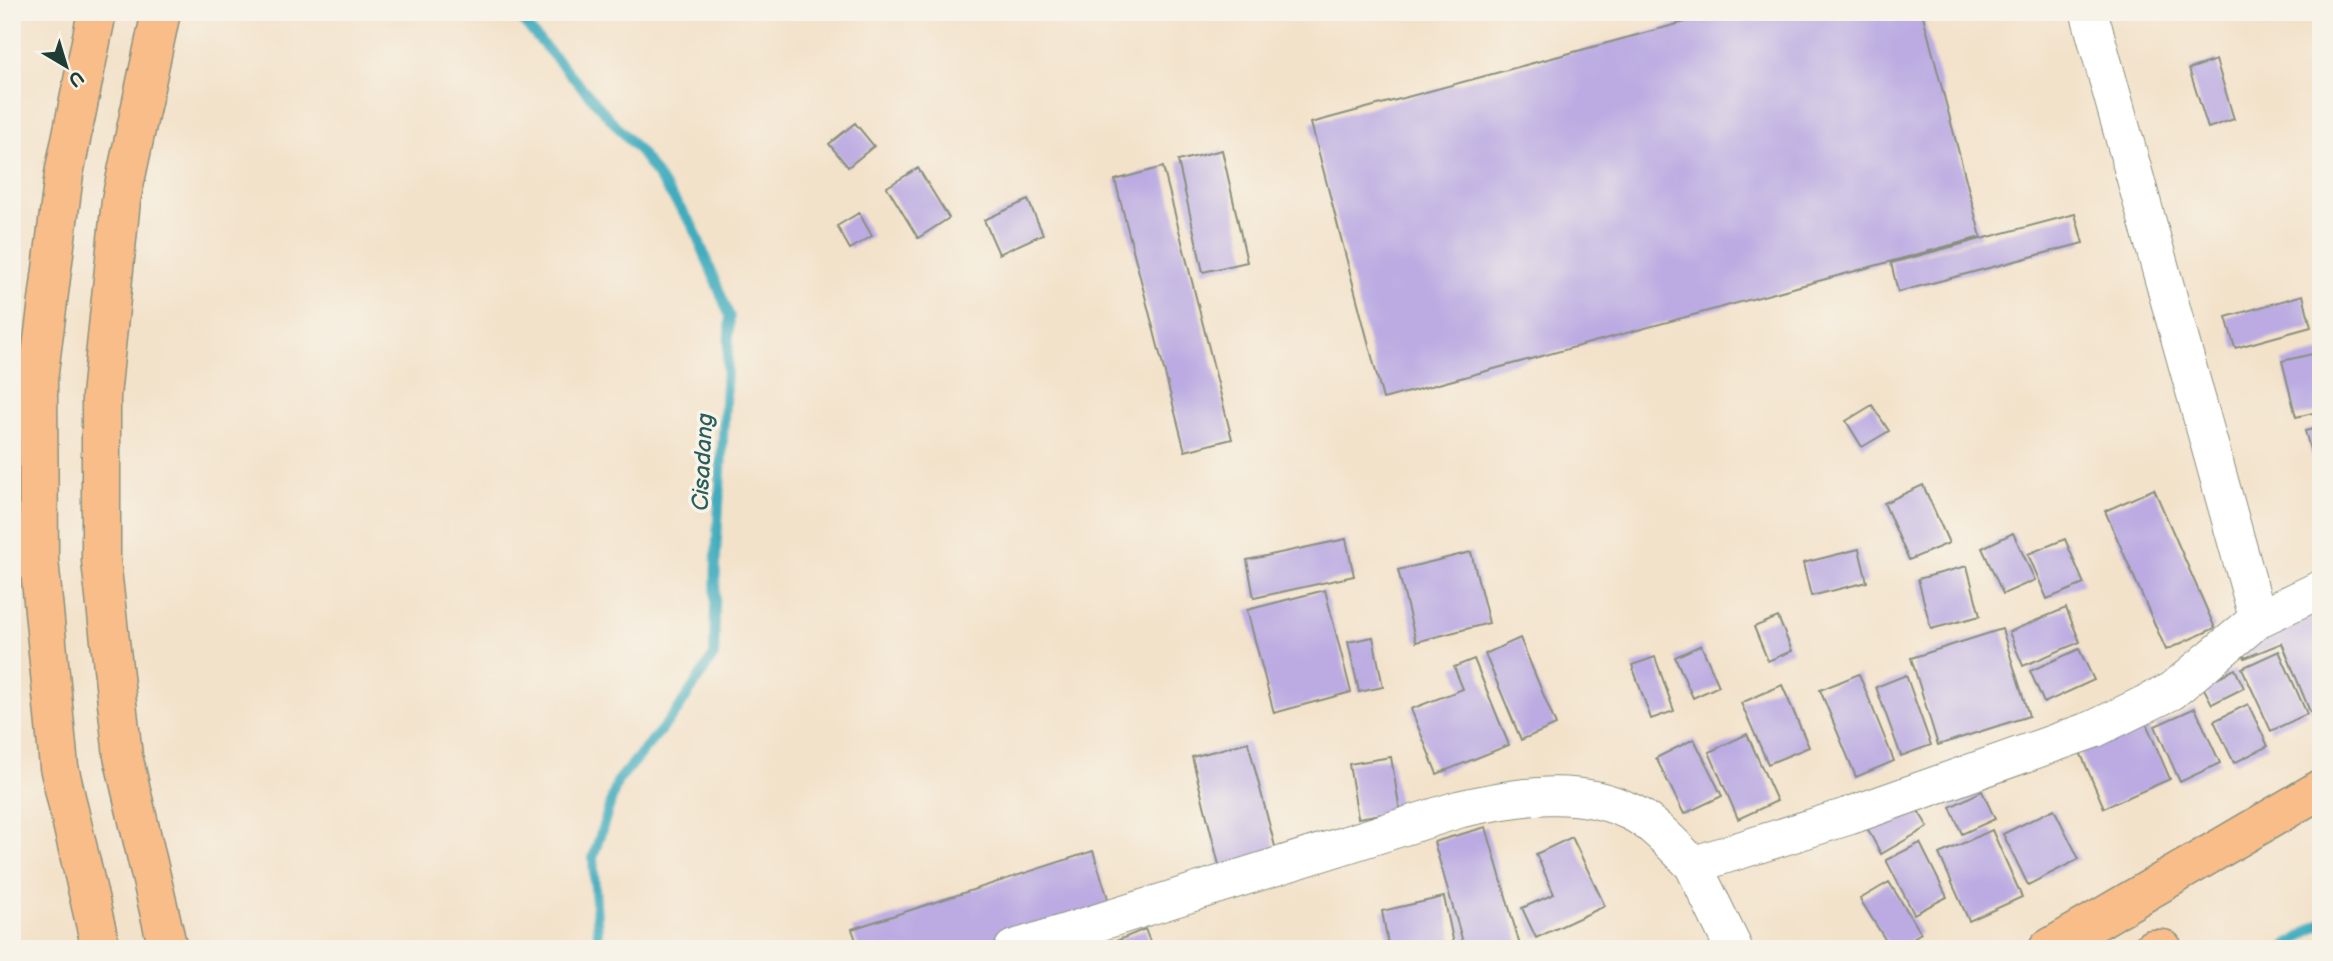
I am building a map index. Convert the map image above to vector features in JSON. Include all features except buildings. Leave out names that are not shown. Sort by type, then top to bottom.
[{"type":"main road","points":[[97,12],[64,174],[38,380],[38,532],[59,767],[101,949]]},
{"type":"main road","points":[[161,12],[121,200],[101,396],[101,561],[123,756],[169,949]]},
{"type":"main road","points":[[2048,949],[2321,789]]},
{"type":"main road","points":[[2152,949],[2163,949]]},
{"type":"street","points":[[2089,12],[2258,619]]},
{"type":"street","points":[[1693,865],[1849,816],[2094,729],[2172,691],[2258,619],[2321,589]]},
{"type":"street","points":[[1013,949],[1460,809],[1523,795],[1583,797],[1632,812],[1693,865],[1734,949]]},
{"type":"waterway","name":"Cisadang","points":[[514,12],[640,152],[693,226],[730,317],[716,556],[714,655],[677,711],[617,782],[593,858],[599,949]]},
{"type":"waterway","points":[[2284,948],[2321,923]]}]
